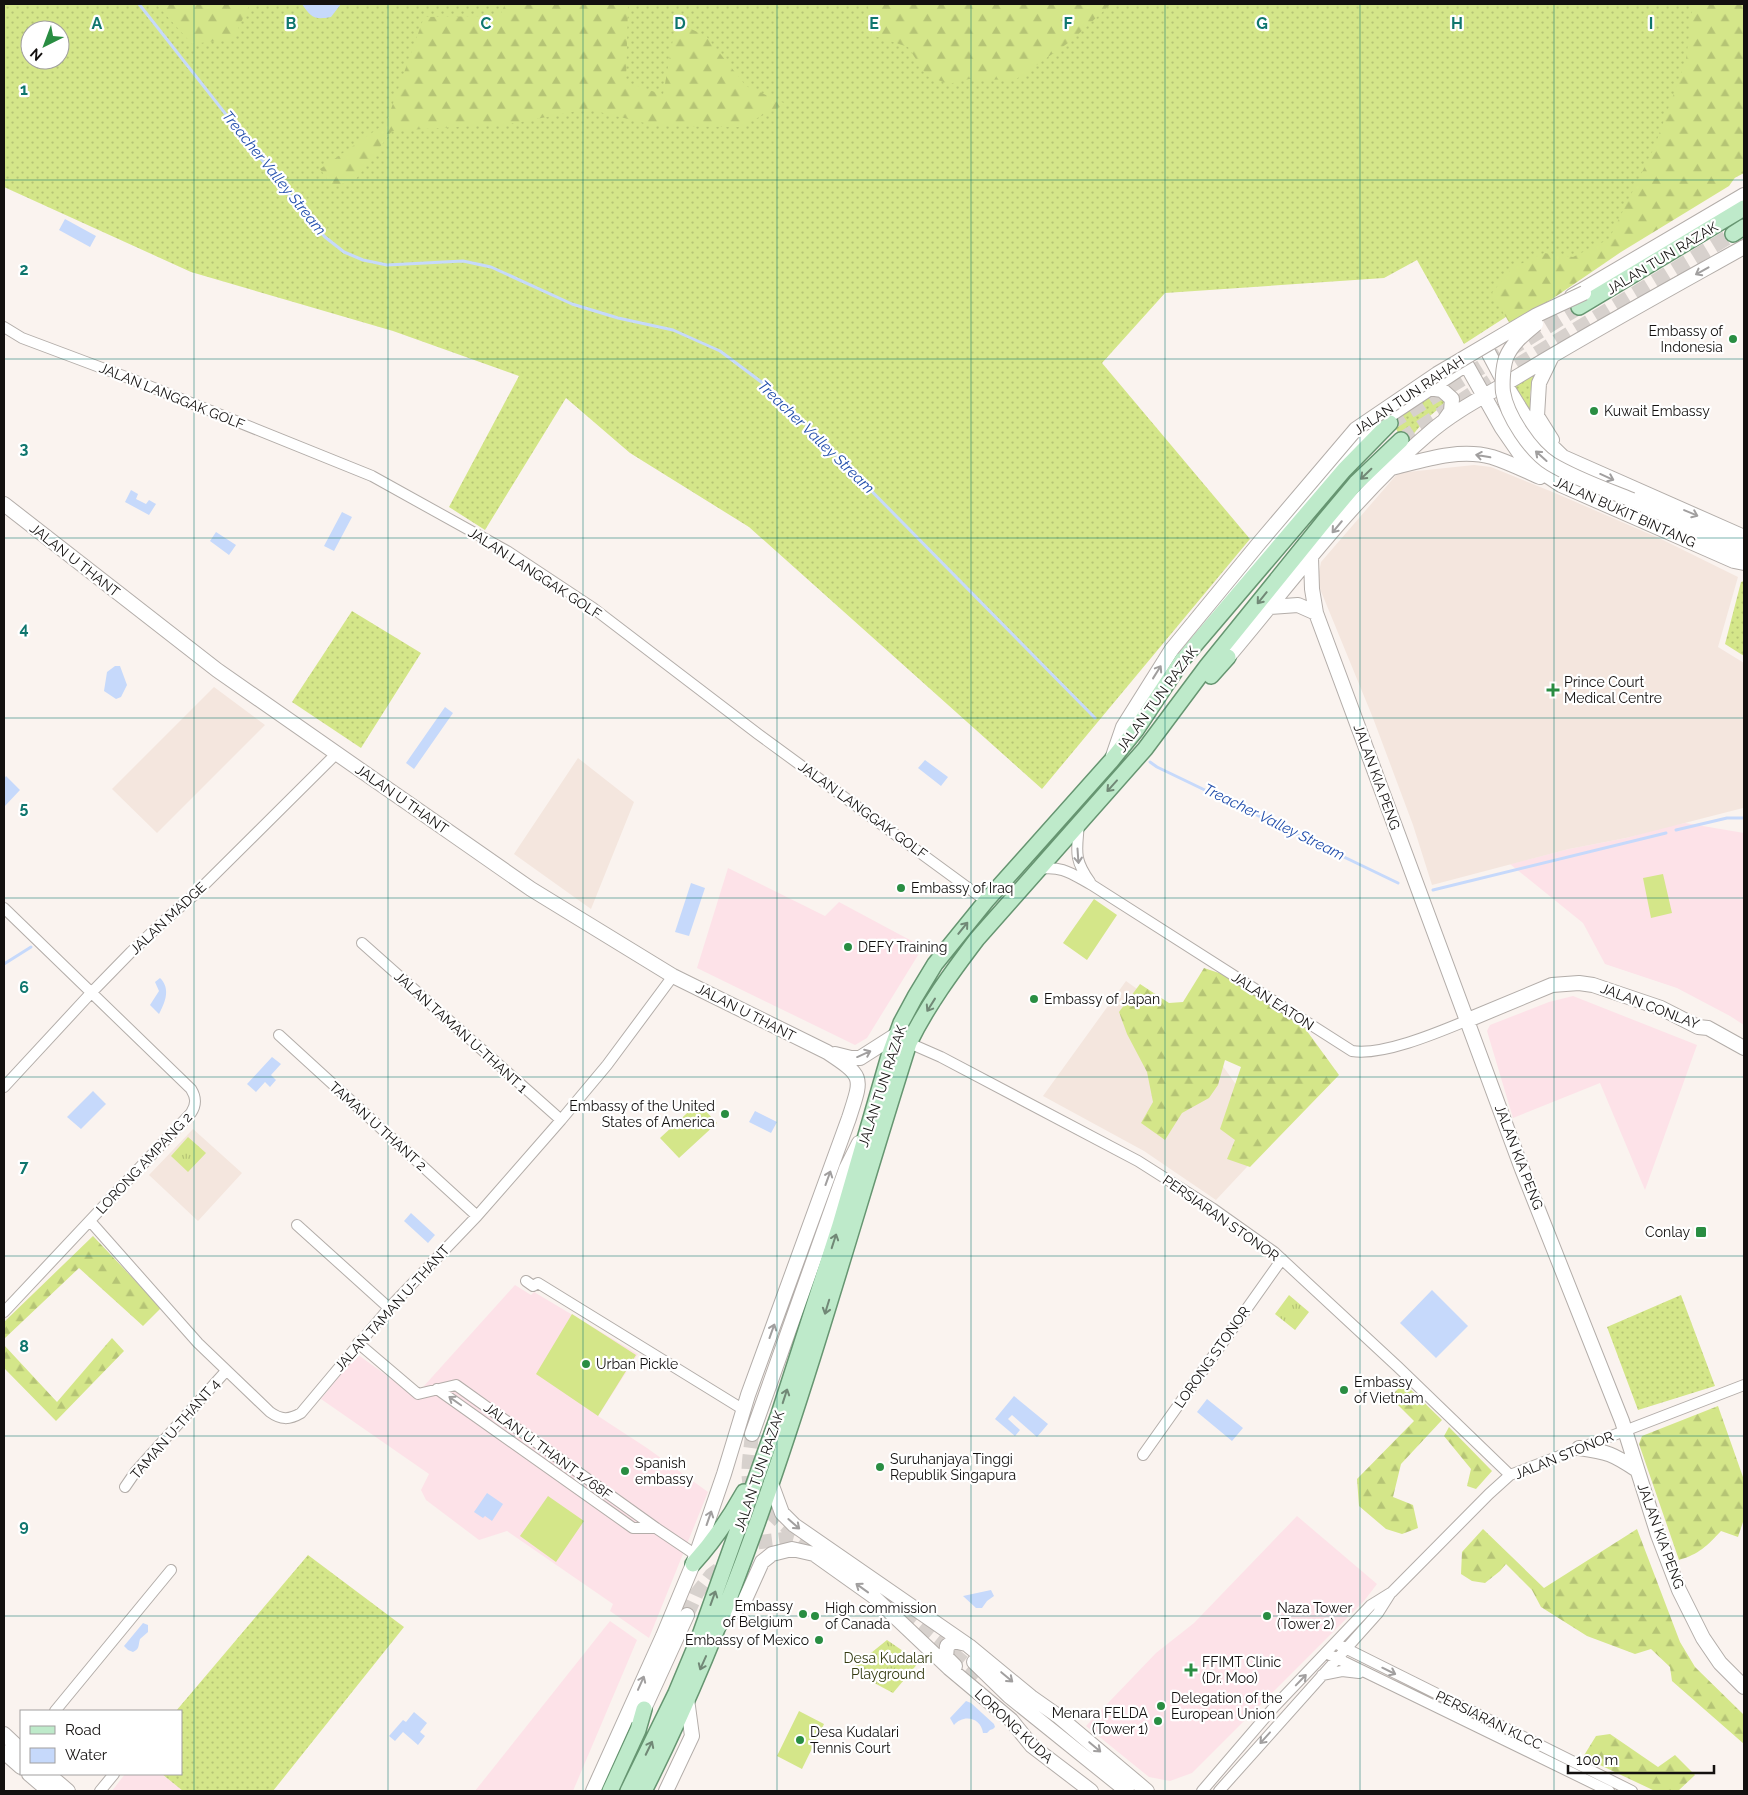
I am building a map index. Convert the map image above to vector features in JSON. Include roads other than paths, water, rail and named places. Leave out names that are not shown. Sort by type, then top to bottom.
[{"type":"main road","points":[[1183,659],[1197,627],[1370,428],[1428,388],[1614,270],[1744,195]]},
{"type":"main road","name":"JALAN TUN RAHAH","points":[[1111,761],[1123,727],[1172,649],[1356,429],[1436,374],[1537,315],[1581,300],[1744,200]]},
{"type":"main road","name":"JALAN TUN RAZAK","points":[[1581,300],[1744,208]]},
{"type":"main road","points":[[1158,734],[1228,657],[1362,496],[1444,421],[1484,395],[1744,247]]},
{"type":"main road","points":[[1581,300],[1545,317],[1516,340],[1506,357],[1503,392],[1508,408],[1519,429],[1534,449],[1550,463],[1744,551]]},
{"type":"main road","name":"JALAN BUKIT BINTANG","points":[[1487,350],[1531,426],[1563,457],[1744,537]]},
{"type":"main road","points":[[1553,355],[1539,383],[1537,416],[1563,457]]},
{"type":"main road","name":"JALAN BUKIT BINTANG","points":[[1466,364],[1502,428],[1522,456],[1540,471],[1561,485],[1744,563]]},
{"type":"main road","points":[[1428,388],[1442,390],[1452,399],[1451,411],[1444,421]]},
{"type":"main road","name":"JALAN TUN RAZAK","points":[[644,1791],[718,1628],[771,1482],[813,1356],[915,997],[934,964],[986,901],[1111,761],[1136,730],[1183,659],[1344,470],[1390,423]]},
{"type":"main road","name":"JALAN TUN RAZAK","points":[[628,1791],[676,1692],[699,1638],[765,1455],[840,1225],[871,1120],[903,1039],[918,1025],[955,968],[977,940],[1158,734],[1207,666],[1324,520],[1356,483],[1402,440]]},
{"type":"main road","points":[[1390,469],[1433,457],[1476,454],[1493,457],[1561,485]]},
{"type":"main road","name":"JALAN U THANT","points":[[4,504],[217,670],[531,890],[673,976],[827,1052],[848,1066],[858,1077],[859,1088],[849,1118]]},
{"type":"main road","name":"JALAN KIA PENG","points":[[1311,558],[1312,589],[1316,613],[1522,1169],[1619,1412],[1661,1544],[1679,1590],[1703,1638],[1720,1663],[1744,1687]]},
{"type":"main road","points":[[1270,607],[1298,605],[1316,613]]},
{"type":"main road","name":"JALAN CONLAY","points":[[1468,1020],[1552,985],[1579,983],[1593,985],[1661,1008],[1698,1027],[1708,1028],[1744,1048]]},
{"type":"main road","name":"JALAN U THANT","points":[[827,1052],[851,1058],[860,1058],[903,1039]]},
{"type":"main road","name":"JALAN TUN RAZAK","points":[[593,1791],[663,1636],[695,1559],[744,1410],[849,1118]]},
{"type":"main road","points":[[752,1434],[846,1169],[871,1120]]},
{"type":"main road","points":[[1579,1448],[1608,1453],[1637,1470]]},
{"type":"main road","points":[[695,1559],[712,1543],[728,1520],[765,1455]]},
{"type":"main road","points":[[771,1482],[782,1513],[794,1525],[969,1646],[1031,1697],[1058,1716],[1147,1791]]},
{"type":"main road","name":"LORONG KUDA","points":[[718,1628],[744,1602],[762,1562],[772,1554],[782,1550],[803,1550],[824,1560],[873,1596],[948,1668],[1011,1720],[1032,1746],[1091,1791]]},
{"type":"main road","points":[[610,1791],[638,1730],[644,1709],[687,1615]]},
{"type":"main road","points":[[964,1681],[959,1671],[946,1657],[946,1651],[947,1646],[954,1641],[969,1646]]},
{"type":"main road","points":[[974,1662],[1010,1696],[1127,1791]]},
{"type":"main road","points":[[666,1791],[692,1736],[687,1699]]},
{"type":"main road","name":"LORONG KUDA","points":[[1008,1700],[1040,1726],[1060,1748],[1112,1791]]},
{"type":"main road","points":[[601,1791],[628,1732],[644,1709]]},
{"type":"main road","points":[[4,1734],[20,1749]]},
{"type":"main road","points":[[4,1752],[20,1766]]},
{"type":"main road","points":[[30,1775],[49,1791]]},
{"type":"main road","points":[[49,1775],[68,1791]]},
{"type":"street","name":"JALAN LANGGAK GOLF","points":[[4,327],[22,338],[134,380],[372,476],[482,536],[593,608],[758,734],[986,901]]},
{"type":"street","name":"JALAN MADGE","points":[[4,1087],[91,992],[166,919],[200,890],[337,753]]},
{"type":"street","name":"JALAN EATON","points":[[1079,823],[1077,851],[1079,865],[1092,885]]},
{"type":"street","name":"JALAN EATON","points":[[1038,869],[1060,868],[1092,885],[1352,1051],[1386,1048],[1418,1040],[1468,1020]]},
{"type":"street","name":"LORONG AMPANG 2","points":[[4,908],[191,1089],[196,1101],[195,1108],[191,1113],[4,1312]]},
{"type":"street","name":"JALAN TAMAN U-THANT 1","points":[[362,943],[560,1120]]},
{"type":"street","name":"JALAN TAMAN U-THANT","points":[[90,1221],[198,1343],[226,1371],[276,1417],[292,1418],[301,1413],[389,1308],[476,1216],[560,1120],[607,1065],[673,976]]},
{"type":"street","name":"TAMAN U THANT 2","points":[[279,1035],[476,1216]]},
{"type":"street","name":"PERSIARAN STONOR","points":[[903,1039],[950,1061],[1138,1161],[1212,1208],[1282,1259],[1510,1476]]},
{"type":"street","points":[[297,1225],[389,1308]]},
{"type":"street","name":"LORONG STONOR","points":[[1143,1455],[1282,1259]]},
{"type":"street","points":[[526,1281],[532,1286],[538,1283],[744,1410]]},
{"type":"street","name":"JALAN U. THANT 1/68F","points":[[358,1344],[418,1394],[456,1385],[656,1528],[695,1559]]},
{"type":"street","name":"TAMAN U-THANT 4","points":[[125,1487],[136,1471],[226,1371]]},
{"type":"street","name":"JALAN STONOR","points":[[1346,1649],[1378,1614],[1392,1592],[1489,1494],[1510,1476],[1624,1430],[1744,1385]]},
{"type":"street","points":[[56,1710],[171,1570]]},
{"type":"street","name":"JALAN STONOR","points":[[1335,1643],[1372,1605],[1392,1592]]},
{"type":"street","points":[[1202,1791],[1275,1706],[1335,1643]]},
{"type":"street","name":"PERSIARAN KLCC","points":[[1335,1643],[1466,1715],[1569,1766],[1632,1791]]},
{"type":"street","points":[[1219,1791],[1346,1649]]},
{"type":"street","name":"PERSIARAN KLCC","points":[[1326,1653],[1370,1675],[1466,1715]]},
{"type":"street","name":"PERSIARAN KLCC","points":[[1321,1676],[1342,1671],[1370,1675]]},
{"type":"street","name":"PERSIARAN KLCC","points":[[1569,1766],[1609,1791]]},
{"type":"street","points":[[100,1791],[113,1775]]},
{"type":"water","points":[[302,4],[341,4],[331,17],[317,18],[311,15]]},
{"type":"water","points":[[65,219],[96,236],[90,247],[59,230]]},
{"type":"water","points":[[131,490],[138,494],[136,499],[146,504],[149,500],[156,504],[149,515],[125,502]]},
{"type":"water","points":[[342,512],[352,517],[334,551],[324,546]]},
{"type":"water","points":[[216,532],[236,545],[229,555],[210,541]]},
{"type":"water","points":[[115,666],[120,666],[127,685],[121,697],[116,699],[104,691],[107,672]]},
{"type":"water","points":[[445,707],[453,713],[414,769],[406,763]]},
{"type":"water","points":[[925,760],[948,777],[941,786],[918,768]]},
{"type":"water","points":[[6,776],[20,790],[4,807],[4,779]]},
{"type":"water","points":[[691,883],[705,888],[689,936],[675,932]]},
{"type":"water","points":[[160,978],[165,986],[166,996],[159,1014],[150,1005],[159,991],[155,982]]},
{"type":"water","points":[[272,1057],[281,1064],[271,1075],[276,1080],[270,1087],[265,1082],[256,1092],[247,1084]]},
{"type":"water","points":[[93,1091],[106,1104],[81,1129],[67,1117]]},
{"type":"water","points":[[755,1111],[777,1122],[771,1133],[749,1122]]},
{"type":"water","points":[[411,1213],[435,1235],[428,1243],[404,1221]]},
{"type":"water","points":[[1432,1290],[1468,1326],[1436,1358],[1400,1323]]},
{"type":"water","points":[[1014,1396],[1048,1424],[1037,1437],[1012,1415],[1008,1419],[1020,1430],[1015,1436],[995,1419]]},
{"type":"water","points":[[1207,1399],[1243,1428],[1232,1441],[1197,1412]]},
{"type":"water","points":[[487,1493],[503,1504],[492,1521],[474,1512]]},
{"type":"water","points":[[991,1590],[994,1596],[982,1608],[976,1608],[963,1596]]},
{"type":"water","points":[[143,1623],[148,1625],[148,1632],[140,1639],[137,1650],[133,1652],[128,1650],[124,1646]]},
{"type":"water","points":[[966,1701],[971,1703],[995,1727],[987,1733],[983,1733],[979,1723],[967,1718],[954,1725],[950,1718]]},
{"type":"water","points":[[414,1712],[427,1723],[420,1732],[425,1736],[418,1745],[403,1732],[395,1741],[389,1736],[403,1720],[406,1722]]},
{"type":"waterway","name":"Treacher Valley Stream","points":[[139,4],[298,206],[325,237],[344,252],[363,260],[387,265],[463,261],[491,267],[572,304],[618,318],[673,330],[720,351],[772,390],[1095,718]]},
{"type":"waterway","name":"Treacher Valley Stream","points":[[1150,762],[1398,883]]},
{"type":"waterway","name":"Treacher Valley Stream","points":[[1676,830],[1727,818],[1744,818]]},
{"type":"waterway","name":"Treacher Valley Stream","points":[[1433,890],[1666,833]]},
{"type":"waterway","points":[[4,964],[31,947]]},
{"type":"tunnel","points":[[1401,440],[1492,381],[1733,234]]},
{"type":"tunnel","points":[[1390,423],[1579,307]]},
{"type":"tunnel","points":[[752,1434],[748,1474],[754,1494],[783,1524],[826,1557]]},
{"type":"tunnel","points":[[687,1615],[697,1593],[711,1575],[753,1543],[784,1539],[806,1545]]},
{"type":"tunnel","points":[[871,1587],[984,1679]]},
{"type":"place","name":"Embassy of Indonesia","points":[[1733,339]]},
{"type":"place","name":"Kuwait Embassy","points":[[1594,411]]},
{"type":"place","name":"Prince Court Medical Centre","points":[[1553,690]]},
{"type":"place","name":"Embassy of Iraq","points":[[901,888]]},
{"type":"place","name":"DEFY Training","points":[[848,947]]},
{"type":"place","name":"Embassy of Japan","points":[[1034,999]]},
{"type":"place","name":"Embassy of the United States of America","points":[[725,1114]]},
{"type":"place","name":"Conlay","points":[[1701,1232]]},
{"type":"place","name":"Urban Pickle","points":[[586,1364]]},
{"type":"place","name":"Embassy of Vietnam","points":[[1344,1390]]},
{"type":"place","name":"Suruhanjaya Tinggi Republik Singapura","points":[[880,1467]]},
{"type":"place","name":"Spanish embassy","points":[[625,1471]]},
{"type":"place","name":"Embassy of Belgium","points":[[803,1614]]},
{"type":"place","name":"High commission of Canada","points":[[815,1616]]},
{"type":"place","name":"Naza Tower (Tower 2)","points":[[1267,1616]]},
{"type":"place","name":"Embassy of Mexico","points":[[819,1640]]},
{"type":"place","name":"FFIMT Clinic (Dr. Moo)","points":[[1191,1670]]},
{"type":"place","name":"Delegation of the European Union","points":[[1161,1706]]},
{"type":"place","name":"Menara FELDA (Tower 1)","points":[[1158,1721]]},
{"type":"place","name":"Desa Kudalari Tennis Court","points":[[800,1740]]},
{"type":"park label","name":"Desa Kudalari Playground","points":[[888,1666]]}]
